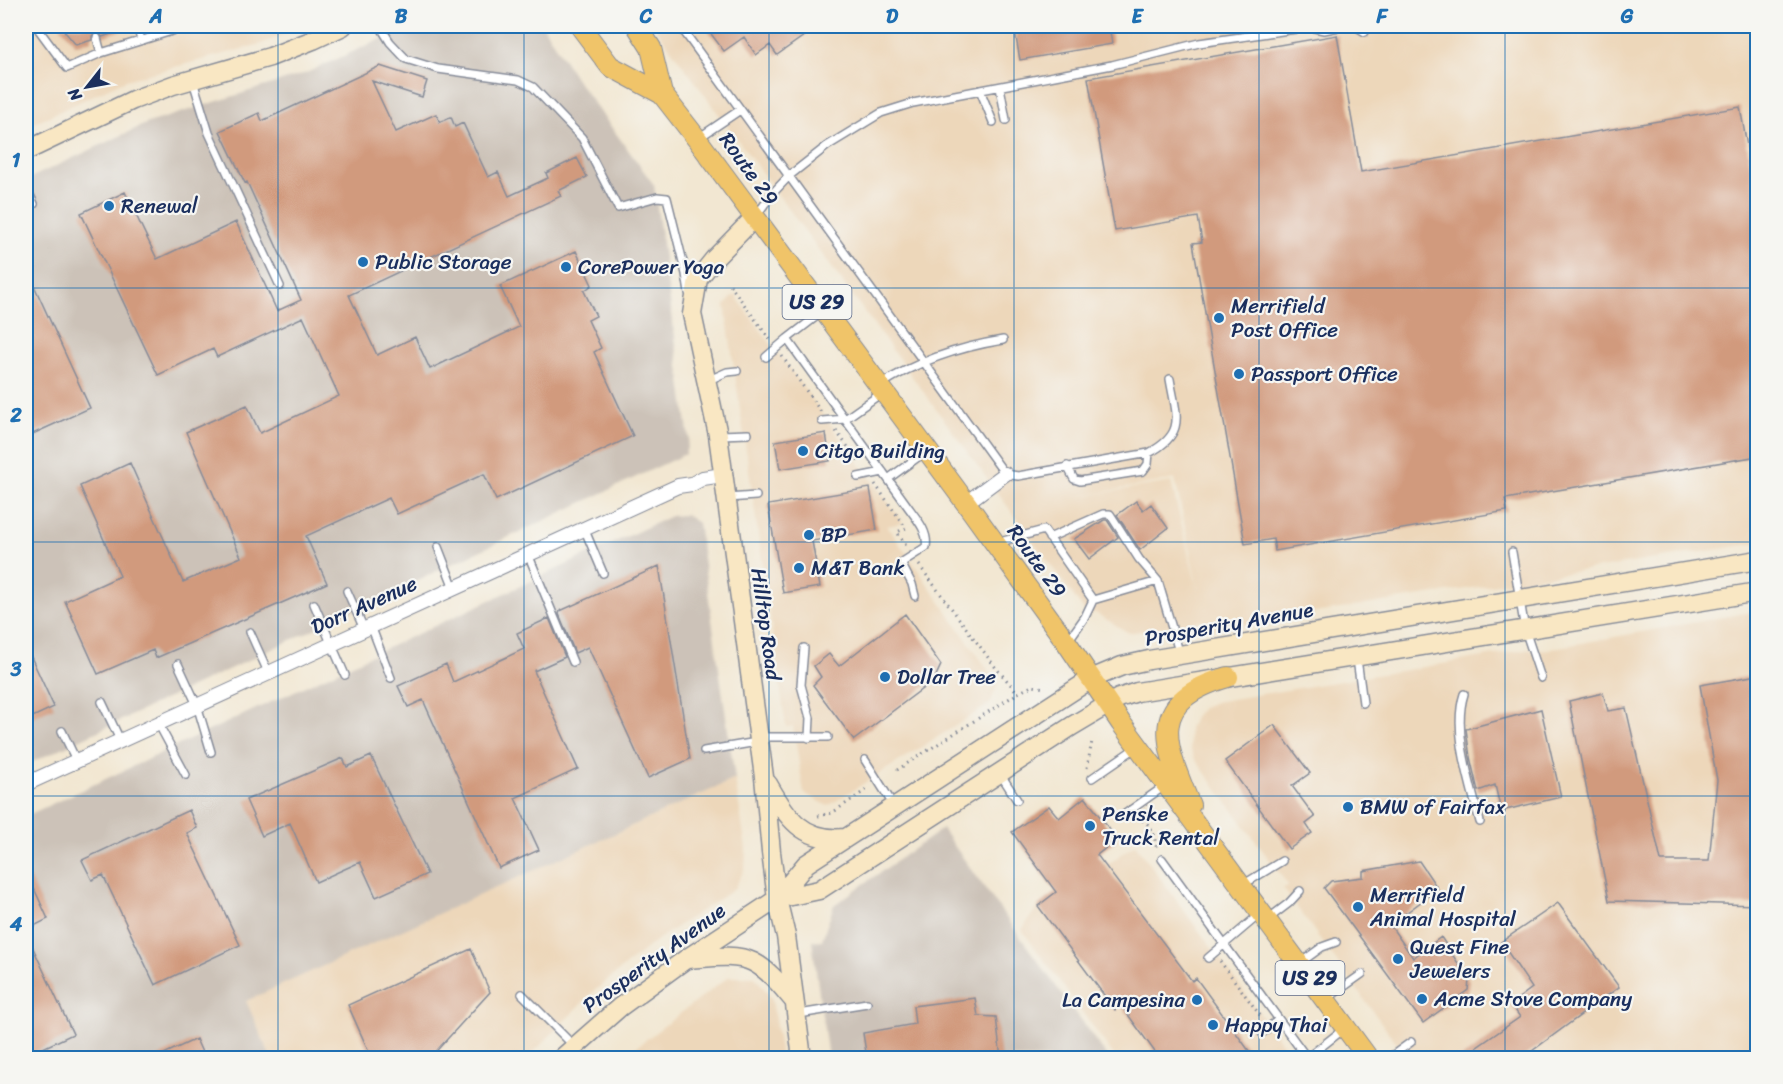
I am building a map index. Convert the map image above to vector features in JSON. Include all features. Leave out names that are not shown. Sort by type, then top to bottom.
[{"type":"main road","points":[[28,148],[133,100],[193,79],[270,57],[343,26]]},
{"type":"main road","name":"Route 29","points":[[580,26],[610,66],[662,94],[697,139],[966,503],[1166,785],[1300,963],[1368,1059]]},
{"type":"main road","name":"Route 29","points":[[637,26],[651,48],[662,94]]},
{"type":"main road","name":"Hilltop Road","points":[[754,218],[698,279],[692,314],[718,435],[764,777],[777,899],[786,936],[802,1059]]},
{"type":"main road","name":"Prosperity Avenue","points":[[568,1052],[620,1007],[686,959],[777,899],[806,864],[1091,679],[1122,666],[1758,560]]},
{"type":"main road","name":"Prosperity Avenue","points":[[777,899],[819,890],[1108,704],[1137,692],[1758,591]]},
{"type":"main road","points":[[1198,827],[1172,758],[1168,743],[1168,722],[1179,702],[1194,690],[1207,683],[1228,677]]},
{"type":"main road","points":[[764,777],[787,814],[804,831],[822,838],[845,838]]},
{"type":"main road","points":[[686,959],[728,958],[752,961],[775,980],[795,1008]]},
{"type":"street","points":[[966,503],[1005,474]]},
{"type":"street","name":"Dorr Avenue","points":[[26,784],[678,486],[692,484],[703,478],[723,476]]},
{"type":"lane","points":[[36,26],[68,68],[101,53],[188,26]]},
{"type":"lane","points":[[137,26],[141,39]]},
{"type":"lane","points":[[380,26],[390,42],[406,59],[438,69],[518,80],[533,87],[582,138],[618,208],[657,197],[667,198],[686,274],[692,314]]},
{"type":"lane","points":[[680,26],[1005,474],[1018,476],[1149,453],[1164,445],[1171,437],[1177,423],[1170,379]]},
{"type":"lane","points":[[754,218],[789,176],[835,141],[881,113],[914,103],[1112,65],[1199,43],[1276,29],[1311,26],[1324,30],[1343,26]]},
{"type":"lane","points":[[1355,26],[1365,33]]},
{"type":"lane","points":[[97,38],[101,53]]},
{"type":"lane","points":[[193,79],[208,133],[280,286]]},
{"type":"lane","points":[[1000,87],[1006,120]]},
{"type":"lane","points":[[980,90],[993,122]]},
{"type":"lane","points":[[697,139],[740,110]]},
{"type":"lane","points":[[26,187],[34,204]]},
{"type":"lane","points":[[765,357],[824,311]]},
{"type":"lane","points":[[787,339],[886,476],[928,539],[926,547],[901,563],[912,584],[915,596]]},
{"type":"lane","points":[[822,421],[844,419],[904,370],[962,349],[1003,340]]},
{"type":"lane","points":[[706,381],[727,372],[737,371]]},
{"type":"lane","points":[[718,435],[748,434]]},
{"type":"lane","points":[[858,477],[886,476],[927,450]]},
{"type":"lane","points":[[1067,466],[1074,479],[1080,481],[1132,473],[1143,471],[1146,468],[1149,453]]},
{"type":"lane","points":[[727,498],[756,496]]},
{"type":"lane","points":[[1050,538],[1103,514],[1110,514],[1139,558],[1158,581],[1180,655]]},
{"type":"lane","points":[[584,528],[603,573]]},
{"type":"lane","points":[[994,544],[1044,530],[1093,600]]},
{"type":"lane","points":[[438,547],[454,588]]},
{"type":"lane","points":[[1512,552],[1525,630],[1541,678]]},
{"type":"lane","points":[[528,554],[573,662]]},
{"type":"lane","points":[[1067,643],[1093,600],[1158,581]]},
{"type":"lane","points":[[347,591],[368,627],[391,678]]},
{"type":"lane","points":[[314,604],[345,675]]},
{"type":"lane","points":[[250,632],[268,672]]},
{"type":"lane","points":[[804,648],[801,685],[810,718],[809,738]]},
{"type":"lane","points":[[1357,657],[1363,704]]},
{"type":"lane","points":[[178,664],[197,705],[211,752]]},
{"type":"lane","points":[[1464,694],[1460,706],[1459,727],[1480,822]]},
{"type":"lane","points":[[102,702],[120,740]]},
{"type":"lane","points":[[158,723],[186,775]]},
{"type":"lane","points":[[62,731],[76,760]]},
{"type":"lane","points":[[704,751],[759,739],[800,736],[828,737]]},
{"type":"lane","points":[[1092,778],[1138,746]]},
{"type":"lane","points":[[865,760],[894,806]]},
{"type":"lane","points":[[1000,773],[1017,800]]},
{"type":"lane","points":[[1122,816],[1166,785]]},
{"type":"lane","points":[[1162,859],[1306,1057]]},
{"type":"lane","points":[[1242,885],[1282,861]]},
{"type":"lane","points":[[1208,958],[1264,916],[1289,903],[1300,891]]},
{"type":"lane","points":[[1300,963],[1322,947],[1336,942]]},
{"type":"lane","points":[[1326,999],[1362,974]]},
{"type":"lane","points":[[522,994],[568,1052]]},
{"type":"lane","points":[[795,1008],[867,1003]]},
{"type":"lane","points":[[1265,1030],[1278,1020]]},
{"type":"lane","points":[[1296,1059],[1306,1057],[1346,1027]]},
{"type":"lane","points":[[1389,1059],[1411,1042]]},
{"type":"path","points":[[914,556],[996,668],[1018,693]]},
{"type":"path","points":[[897,770],[1018,693],[1032,686],[1047,688]]},
{"type":"path","points":[[1087,770],[1092,741]]},
{"type":"path","points":[[812,815],[821,817],[832,813],[871,787]]},
{"type":"path","points":[[1130,811],[1151,827],[1162,859]]},
{"type":"path","points":[[1224,968],[1265,1030]]},
{"type":"shaded area","points":[[26,26],[304,26],[261,44],[126,80],[26,127]]},
{"type":"shaded area","points":[[410,26],[543,26],[576,79],[654,185],[689,439],[685,454],[26,765],[26,180],[148,123],[304,74]]},
{"type":"shaded area","points":[[654,26],[1757,26],[1757,543],[1207,630],[1204,620],[1129,633],[1094,612],[1089,617]],"holes":[[[1175,479],[1200,599],[1171,482],[1070,498]]]},
{"type":"shaded area","points":[[735,295],[903,523],[887,526],[998,684],[990,704],[828,806],[804,793],[793,726],[786,727],[725,305]]},
{"type":"shaded area","points":[[686,515],[698,523],[735,779],[246,1001],[271,1058],[26,1058],[26,816],[671,516]]},
{"type":"shaded area","points":[[1757,611],[1757,1058],[1407,1058],[1283,888],[1289,886],[1195,759],[1190,749],[1189,728],[1194,718],[1202,708],[1215,702],[1531,649],[1532,652]]},
{"type":"shaded area","points":[[735,779],[746,849],[745,868],[734,889],[654,942],[592,993],[528,1058],[271,1058],[245,1001]]},
{"type":"shaded area","points":[[942,829],[1108,1058],[828,1058],[812,941],[822,940],[834,905]]},
{"type":"shaded area","points":[[1135,844],[1293,1058],[1116,1058],[1022,930],[1038,906],[1103,858],[1108,864]]},
{"type":"shaded area","points":[[728,977],[755,977],[772,999],[781,1058],[622,1058]]},
{"type":"building","points":[[60,26],[128,26],[128,28],[102,37],[99,33],[95,33],[92,40],[76,45]]},
{"type":"building","points":[[705,26],[818,26],[777,55],[770,45],[756,55],[744,37],[724,51]]},
{"type":"building","points":[[1014,26],[1109,26],[1112,44],[1020,60]]},
{"type":"building","points":[[1337,35],[1361,172],[1740,107],[1758,207],[1758,456],[1505,499],[1507,511],[1275,551],[1273,539],[1245,544],[1193,243],[1202,242],[1198,217],[1115,231],[1088,78]]},
{"type":"building","points":[[380,66],[427,81],[422,97],[372,81],[396,132],[436,114],[440,122],[451,117],[455,127],[463,123],[488,177],[498,172],[509,196],[548,178],[546,173],[577,158],[587,177],[558,191],[561,196],[349,295],[377,355],[415,337],[430,369],[519,327],[500,286],[576,251],[592,285],[584,291],[596,316],[588,320],[601,348],[594,352],[633,436],[496,500],[484,474],[397,514],[389,498],[306,536],[327,583],[156,658],[153,650],[98,674],[65,601],[120,576],[80,486],[130,463],[183,582],[241,557],[186,432],[247,405],[260,433],[339,396],[303,317],[217,357],[213,349],[158,375],[81,213],[125,192],[157,259],[236,222],[277,311],[301,300],[247,182],[245,183],[220,131],[259,113],[262,121]]},
{"type":"building","points":[[26,268],[90,408],[26,437]]},
{"type":"building","name":"Citgo Building","points":[[826,433],[830,461],[780,469],[775,441]]},
{"type":"building","name":"BP","points":[[870,488],[877,530],[812,541],[820,587],[783,593],[768,505]]},
{"type":"building","points":[[1136,501],[1143,510],[1151,504],[1168,528],[1140,550],[1117,515]]},
{"type":"building","points":[[1107,520],[1118,537],[1089,559],[1074,539]]},
{"type":"building","points":[[659,566],[690,759],[648,778],[588,647],[575,653],[559,614],[560,611]]},
{"type":"building","points":[[905,614],[941,665],[934,680],[854,740],[813,685],[821,677],[814,666],[829,654],[839,666]]},
{"type":"building","points":[[549,618],[565,657],[534,671],[578,769],[515,798],[539,850],[499,868],[423,700],[408,707],[398,686],[446,664],[453,682],[524,649],[517,633]]},
{"type":"building","points":[[26,646],[54,707],[26,720]]},
{"type":"building","points":[[1758,675],[1758,905],[1609,901],[1569,701],[1603,693],[1608,711],[1626,708],[1661,861],[1709,861],[1717,780],[1700,685]]},
{"type":"building","points":[[1541,709],[1561,797],[1501,811],[1495,785],[1478,791],[1466,729]]},
{"type":"building","points":[[1274,725],[1310,773],[1292,786],[1315,817],[1306,824],[1312,833],[1289,849],[1225,761]]},
{"type":"building","points":[[371,756],[427,874],[376,897],[360,862],[316,882],[290,823],[262,836],[246,800],[343,758],[347,767]]},
{"type":"building","points":[[1085,797],[1117,839],[1097,855],[1192,981],[1196,978],[1255,1059],[1160,1059],[1121,1005],[1115,1010],[1038,906],[1056,892],[1012,832],[1049,806],[1059,818]]},
{"type":"building","points":[[189,810],[197,828],[187,833],[240,945],[155,985],[103,875],[92,880],[82,860]]},
{"type":"building","points":[[1419,861],[1438,889],[1390,925],[1413,958],[1441,937],[1469,980],[1468,990],[1423,1023],[1324,888],[1331,881],[1363,877],[1363,871]]},
{"type":"building","points":[[26,871],[48,919],[26,930]]},
{"type":"building","points":[[1558,903],[1619,987],[1521,1059],[1460,1059],[1520,1017],[1511,1004],[1532,988],[1501,942]]},
{"type":"building","points":[[26,933],[73,1034],[26,1056]]},
{"type":"building","points":[[471,949],[490,992],[429,1059],[372,1059],[348,1005]]},
{"type":"building","points":[[975,998],[978,1016],[996,1017],[1001,1059],[867,1059],[863,1033],[915,1024],[913,1006]]},
{"type":"building","points":[[196,1039],[205,1059],[153,1059]]},
{"type":"place","name":"Renewal","points":[[109,206]]},
{"type":"place","name":"Public Storage","points":[[363,262]]},
{"type":"place","name":"CorePower Yoga","points":[[566,267]]},
{"type":"place","name":"Merrifield Post Office","points":[[1219,318]]},
{"type":"place","name":"Passport Office","points":[[1239,374]]},
{"type":"place","name":"Citgo Building","points":[[803,451]]},
{"type":"place","name":"BP","points":[[809,535]]},
{"type":"place","name":"M&T Bank","points":[[799,568]]},
{"type":"place","name":"Dollar Tree","points":[[885,677]]},
{"type":"place","name":"BMW of Fairfax","points":[[1348,807]]},
{"type":"place","name":"Penske Truck Rental","points":[[1090,826]]},
{"type":"place","name":"Merrifield Animal Hospital","points":[[1358,907]]},
{"type":"place","name":"Quest Fine Jewelers","points":[[1398,959]]},
{"type":"place","name":"Acme Stove Company","points":[[1422,999]]},
{"type":"place","name":"La Campesina","points":[[1197,1000]]},
{"type":"place","name":"Happy Thai","points":[[1213,1025]]}]
